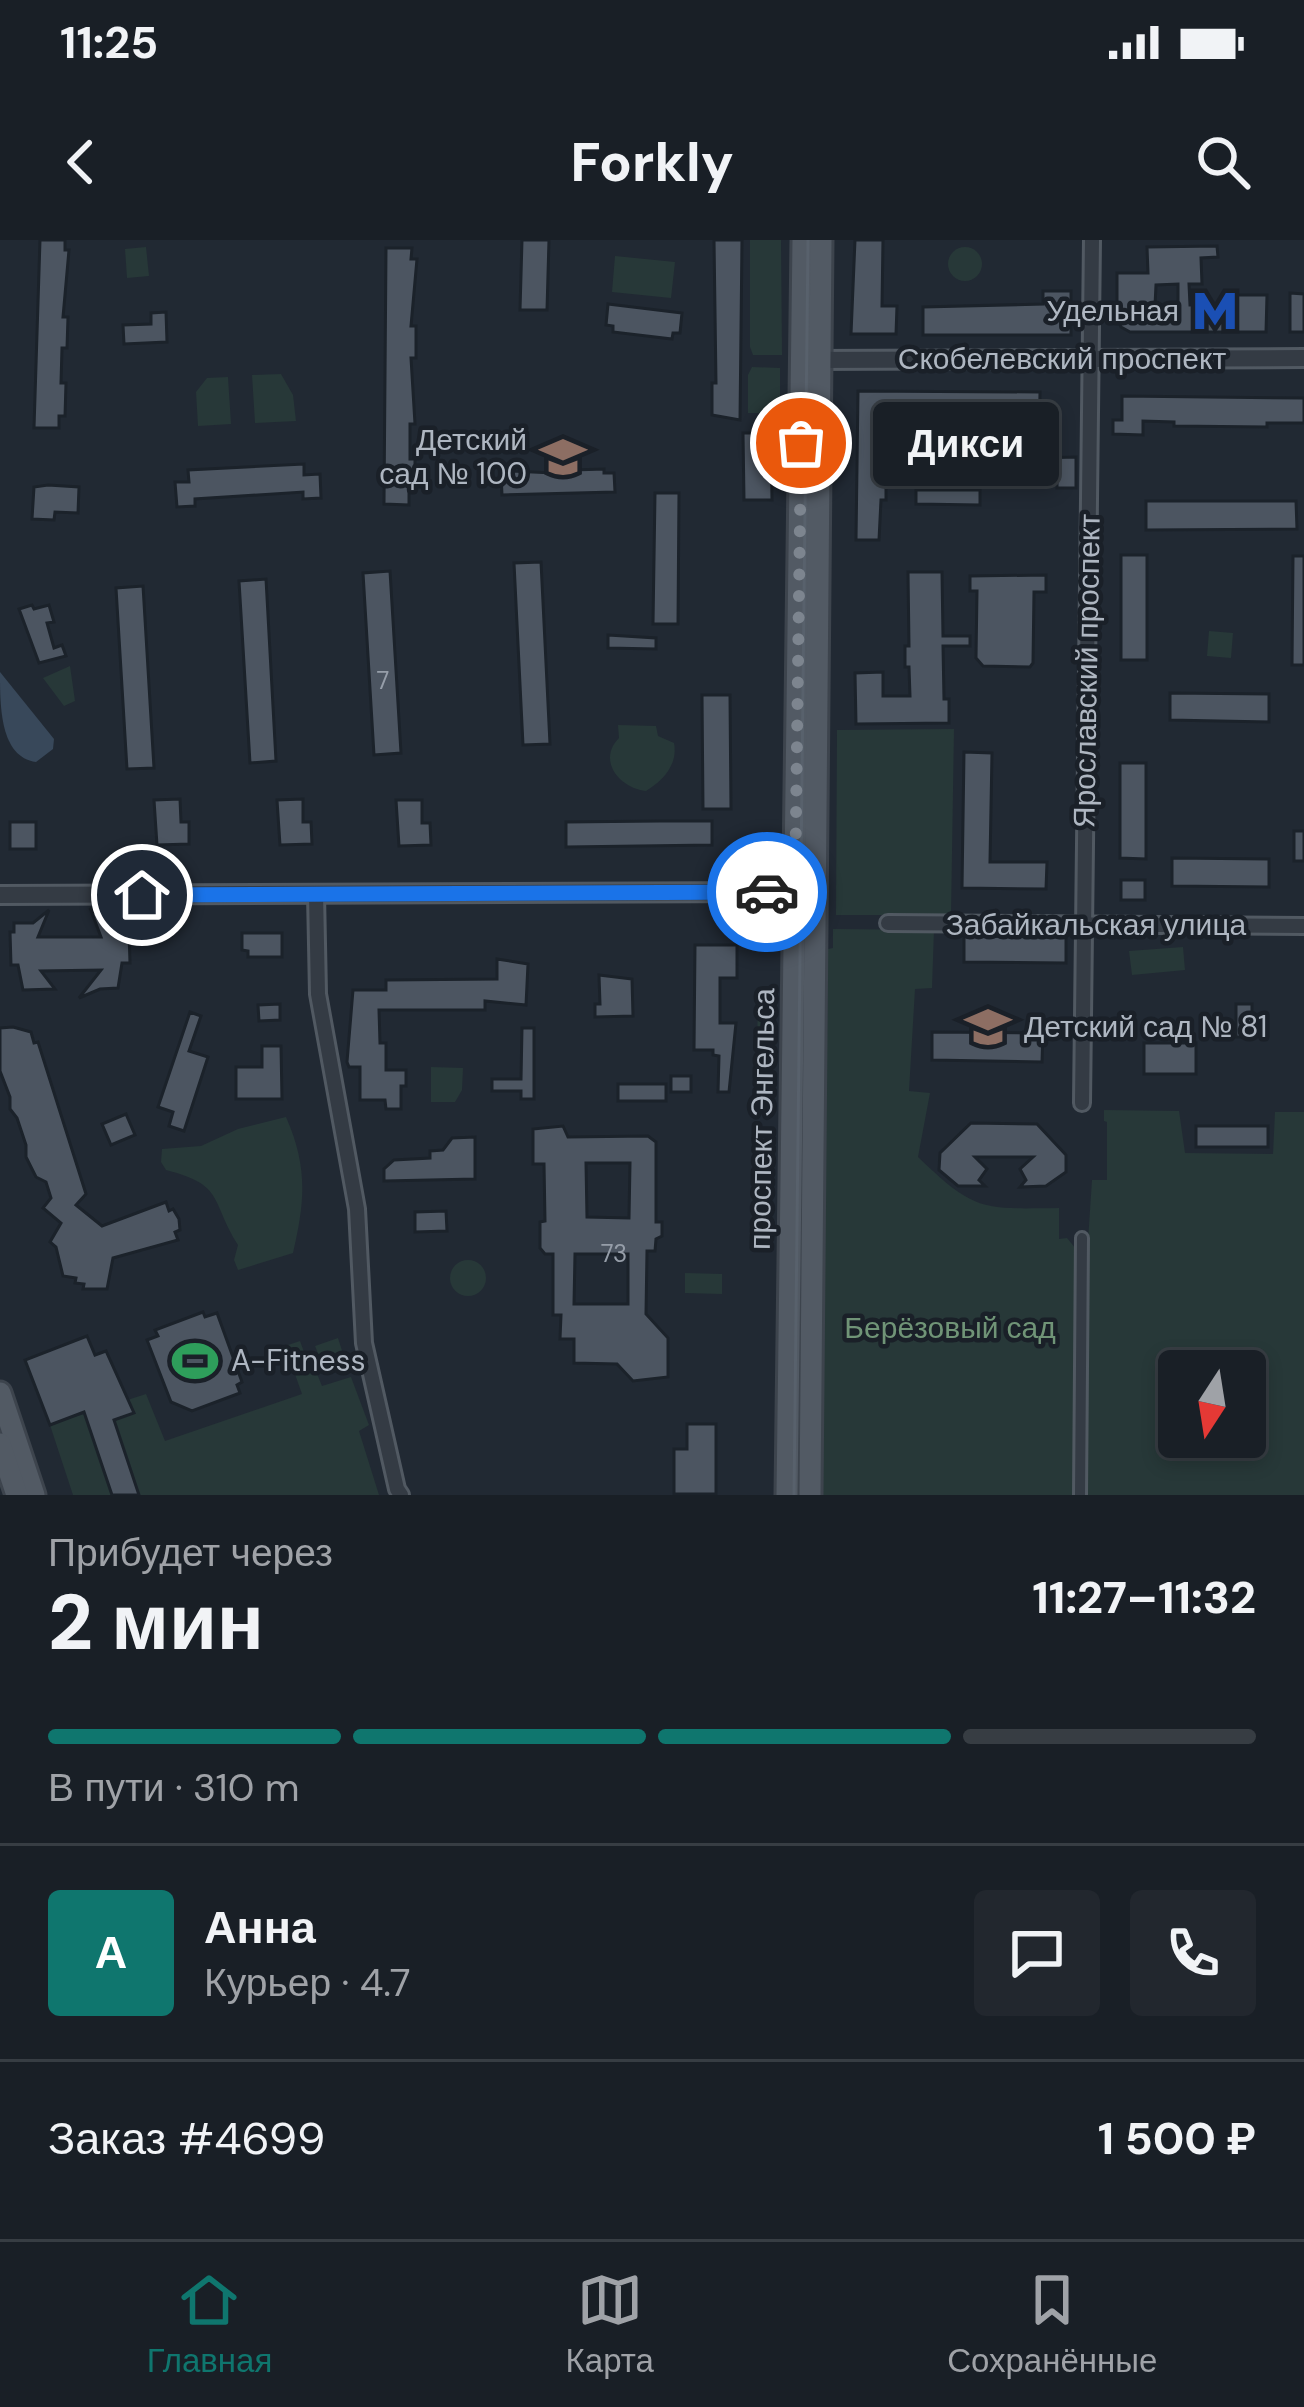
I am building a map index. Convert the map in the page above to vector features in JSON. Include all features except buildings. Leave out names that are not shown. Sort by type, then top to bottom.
[{"type":"main road","name":"проспект Энгельса","points":[[803,240],[811,360]]},
{"type":"main road","name":"проспект Энгельса","points":[[787,1495],[805,892],[811,360],[820,240]]},
{"type":"main road","name":"проспект Энгельса","points":[[805,892],[810,1495]]},
{"type":"main road","points":[[0,1394],[34,1495]]},
{"type":"main road","points":[[0,1444],[17,1495]]},
{"type":"street","name":"Ярославский проспект","points":[[1082,1103],[1092,240]]},
{"type":"street","name":"Скобелевский проспект","points":[[811,360],[1304,358]]},
{"type":"street","points":[[0,895],[805,892]]},
{"type":"street","points":[[316,894],[318,994],[357,1209],[364,1343],[401,1495]]},
{"type":"street","name":"Забайкальская улица","points":[[888,923],[1304,926]]},
{"type":"street","points":[[1080,1495],[1082,1238]]},
{"type":"green space","points":[[750,240],[781,240],[782,355],[753,355],[750,347]]},
{"type":"green space","points":[[146,247],[149,276],[127,278],[125,249]]},
{"type":"green space","points":[[965,247],[977,252],[982,264],[977,276],[965,281],[953,276],[948,264],[953,252]]},
{"type":"green space","points":[[615,256],[675,262],[671,298],[612,292]]},
{"type":"green space","points":[[752,367],[780,368],[780,413],[748,413]]},
{"type":"green space","points":[[281,374],[293,395],[296,421],[255,423],[252,375]]},
{"type":"green space","points":[[228,377],[231,424],[198,426],[196,392],[207,378]]},
{"type":"green space","points":[[1209,631],[1233,633],[1231,658],[1207,656]]},
{"type":"green space","points":[[70,666],[75,701],[64,706],[43,678]]},
{"type":"green space","points":[[618,725],[656,726],[658,736],[674,743],[668,771],[646,791],[627,785],[614,772],[610,755],[619,738]]},
{"type":"green space","points":[[954,729],[951,915],[836,915],[837,730]]},
{"type":"green space","name":"Берёзовый сад","points":[[833,929],[934,930],[932,988],[915,989],[909,1091],[930,1093],[918,1157],[953,1188],[981,1204],[1059,1208],[1059,1239],[1067,1238],[1076,1249],[1075,1495],[822,1495],[828,949],[833,948]]},
{"type":"green space","points":[[1183,947],[1185,970],[1132,975],[1129,951]]},
{"type":"green space","points":[[758,996],[771,999],[768,1052],[757,1052]]},
{"type":"green space","points":[[431,1067],[463,1068],[462,1090],[455,1102],[431,1102]]},
{"type":"green space","name":"Берёзовый сад","points":[[1104,1110],[1179,1111],[1185,1153],[1273,1154],[1275,1112],[1304,1112],[1304,1495],[1085,1495],[1086,1271],[1092,1180],[1107,1180]]},
{"type":"green space","points":[[286,1117],[302,1184],[293,1253],[238,1270],[234,1260],[238,1245],[214,1196],[198,1182],[166,1170],[162,1149],[201,1146],[238,1129]]},
{"type":"green space","points":[[468,1260],[481,1265],[486,1278],[481,1291],[468,1296],[455,1291],[450,1278],[455,1265]]},
{"type":"green space","points":[[685,1273],[722,1274],[722,1294],[685,1293]]},
{"type":"green space","points":[[338,1338],[346,1363],[324,1368],[315,1346]]},
{"type":"green space","points":[[300,1341],[322,1386],[351,1377],[369,1425],[359,1431],[379,1495],[73,1495],[50,1425],[146,1394],[165,1441],[302,1394],[285,1346]]},
{"type":"water","points":[[0,672],[54,739],[53,749],[36,762],[15,751],[9,741]]},
{"type":"tram line","points":[[794,1495],[808,240]]},
{"type":"way so far","points":[[767,892],[795,892],[801,443]]},
{"type":"place","name":"Удельная","points":[[1215,311]]},
{"type":"place","name":"Дикси","points":[[801,443]]},
{"type":"place","name":"Детский сад № 100","points":[[563,457]]},
{"type":"place","name":"Детский сад № 81","points":[[988,1027]]},
{"type":"place","name":"A-Fitness","points":[[195,1361]]},
{"type":"route","points":[[142,895],[767,892]]}]
